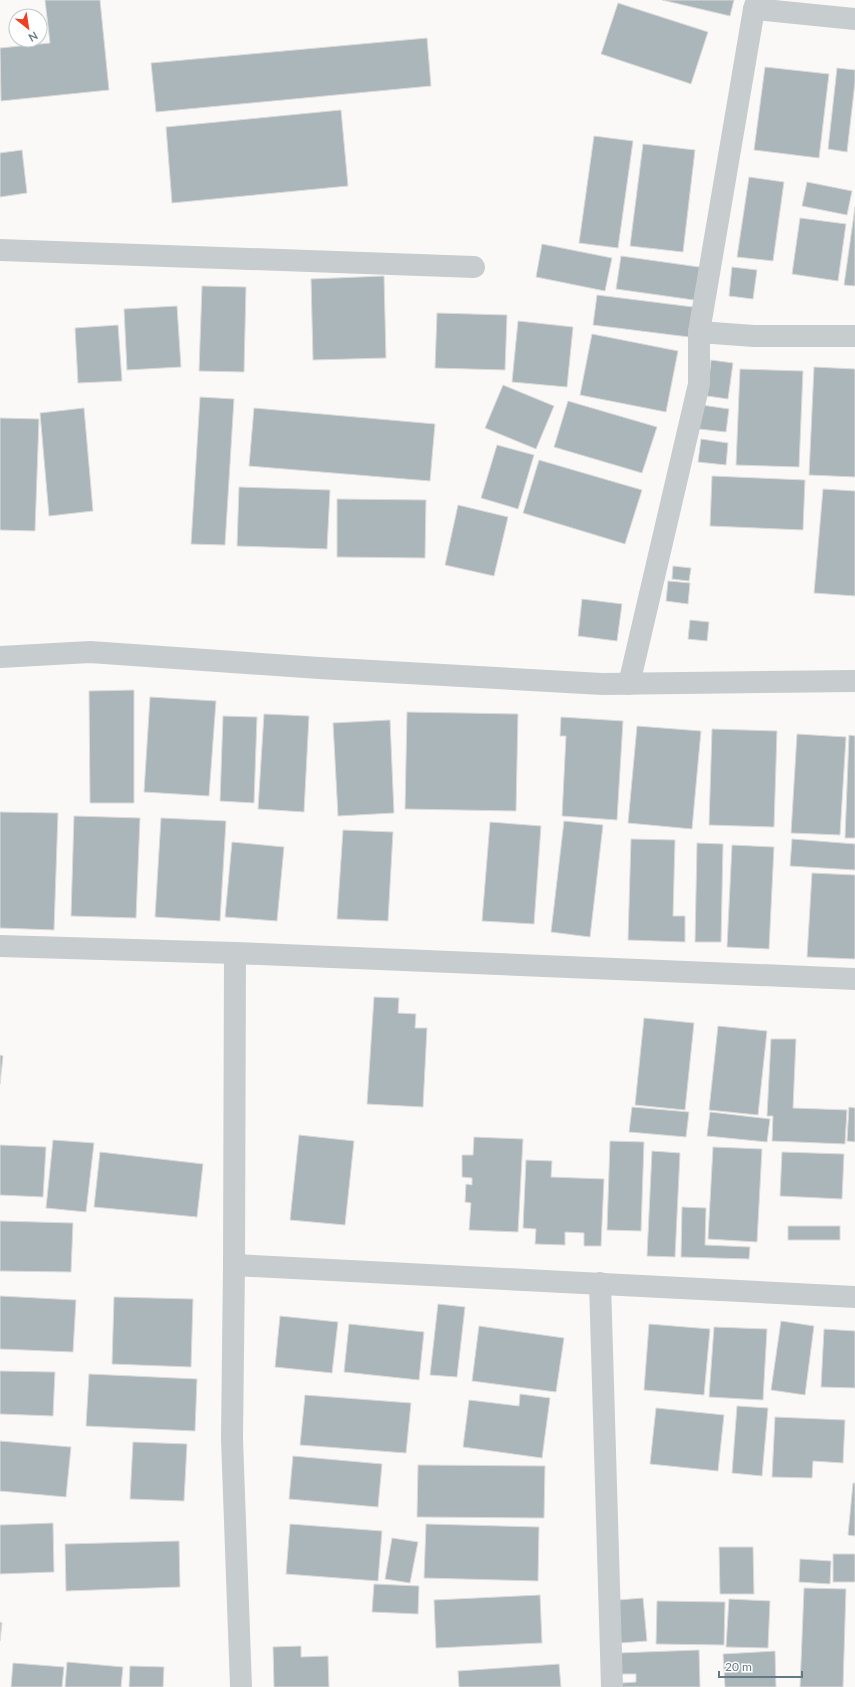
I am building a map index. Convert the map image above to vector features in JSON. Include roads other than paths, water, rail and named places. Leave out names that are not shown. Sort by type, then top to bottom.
[{"type":"street","points":[[629,684],[699,384],[699,332],[756,4],[855,19]]},
{"type":"street","points":[[0,250],[474,267]]},
{"type":"street","points":[[699,332],[754,336],[855,336]]},
{"type":"street","points":[[0,657],[90,652],[594,684],[855,681]]},
{"type":"street","points":[[0,946],[235,953],[855,979]]},
{"type":"street","points":[[235,953],[232,1439],[241,1687]]},
{"type":"street","points":[[234,1265],[855,1297]]},
{"type":"street","points":[[600,1284],[612,1687]]}]
